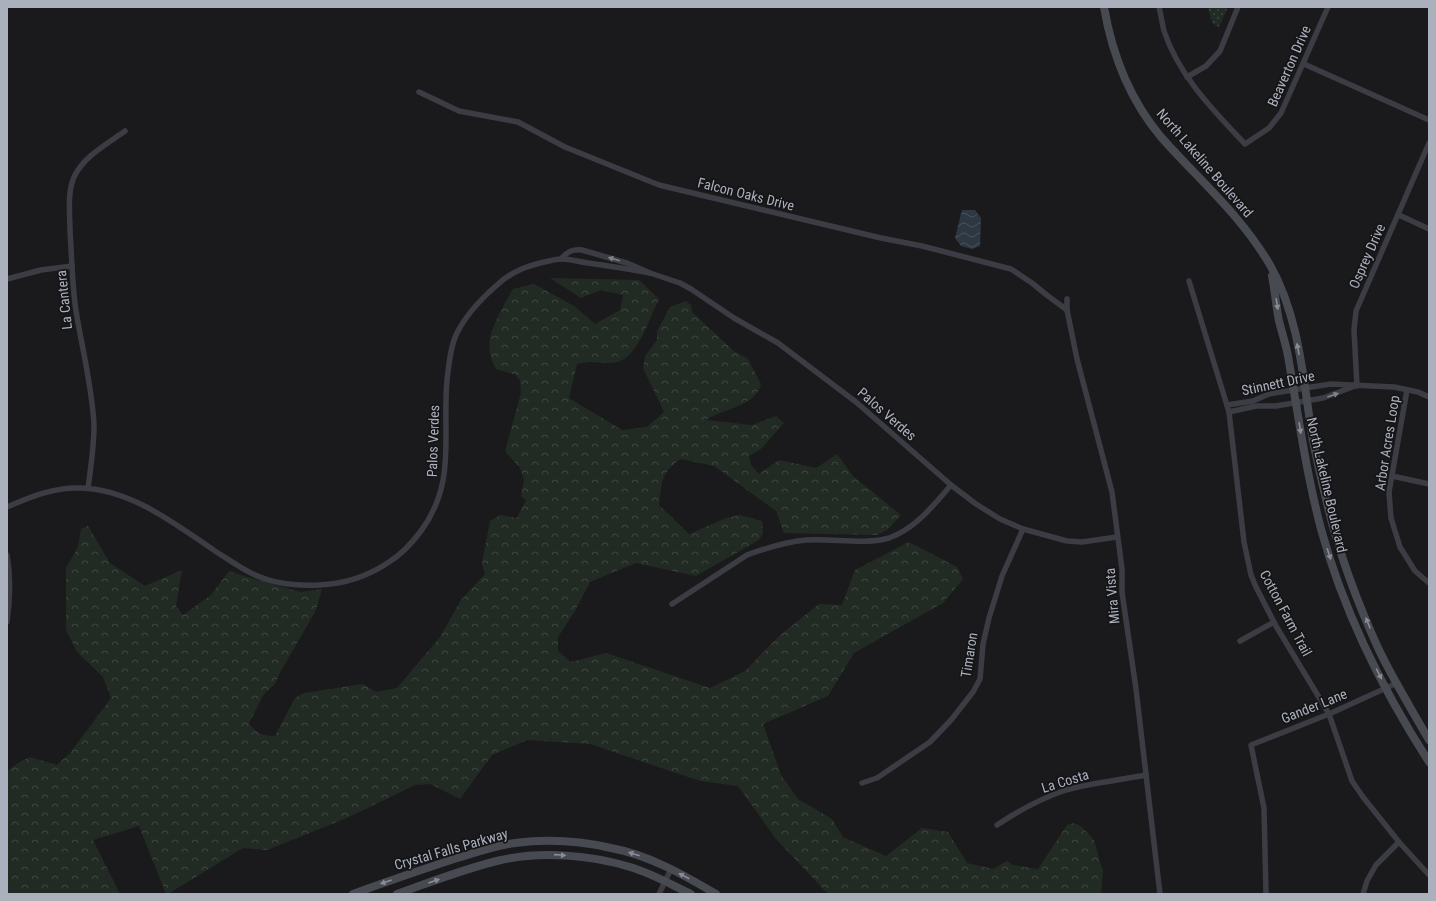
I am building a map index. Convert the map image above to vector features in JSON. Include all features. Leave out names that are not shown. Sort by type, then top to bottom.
[{"type":"street","name":"North Lakeline Boulevard","points":[[1104,7],[1108,29],[1117,59],[1139,105],[1161,136],[1229,208],[1250,234],[1270,266],[1285,299],[1292,323],[1313,437],[1327,501],[1344,559],[1379,649],[1396,683],[1429,740]]},
{"type":"street","points":[[1159,7],[1164,30],[1174,56],[1187,77],[1206,66],[1220,51],[1238,7]]},
{"type":"street","name":"Beaverton Drive","points":[[1187,77],[1212,110],[1245,144],[1269,128],[1281,113],[1328,7]]},
{"type":"street","points":[[1304,64],[1429,120]]},
{"type":"street","name":"Falcon Oaks Drive","points":[[419,92],[459,111],[518,122],[565,147],[659,185],[865,235],[935,249],[1011,270],[1032,283],[1068,310]]},
{"type":"street","name":"La Cantera","points":[[88,488],[94,424],[75,308],[70,194],[74,178],[81,166],[98,150],[125,131]]},
{"type":"street","name":"Osprey Drive","points":[[1357,386],[1354,330],[1356,311],[1429,143]]},
{"type":"street","points":[[1398,215],[1429,229]]},
{"type":"street","name":"Palos Verdes","points":[[561,259],[566,253],[574,249],[582,250],[626,263],[650,273]]},
{"type":"street","name":"Palos Verdes","points":[[7,507],[50,491],[70,488],[102,490],[118,495],[165,517],[239,567],[269,580],[306,585],[333,585],[366,576],[391,561],[414,540],[432,513],[438,500],[445,475],[448,365],[453,343],[462,325],[484,297],[506,277],[528,266],[561,259],[650,273],[668,278],[686,286],[734,318],[778,343],[856,402],[952,485],[988,512],[1022,529],[1068,541],[1082,542],[1117,537]]},
{"type":"street","points":[[7,279],[41,270],[72,266]]},
{"type":"street","name":"North Lakeline Boulevard","points":[[1270,266],[1279,321],[1288,354],[1305,458],[1321,530],[1336,576],[1366,649],[1408,730],[1429,762]]},
{"type":"street","name":"Cotton Farm Trail","points":[[1189,281],[1229,412],[1247,559],[1256,587],[1274,622],[1329,714],[1352,781],[1399,842],[1429,875]]},
{"type":"street","name":"Mira Vista","points":[[1067,299],[1079,366],[1112,492],[1122,569],[1122,592],[1136,689],[1160,894]]},
{"type":"street","name":"Stinnett Drive","points":[[1227,405],[1253,401],[1269,394],[1331,384],[1394,387],[1429,397]]},
{"type":"street","name":"Stinnett Drive","points":[[1229,412],[1256,406],[1276,406],[1324,398],[1357,386]]},
{"type":"street","name":"Arbor Acres Loop","points":[[1407,390],[1389,492],[1391,518],[1400,547],[1415,571],[1429,583]]},
{"type":"street","points":[[1392,476],[1429,484]]},
{"type":"street","points":[[672,604],[747,555],[760,550],[806,540],[876,540],[890,538],[914,524],[952,485]]},
{"type":"street","name":"Timaron","points":[[862,783],[878,778],[930,742],[951,720],[973,692],[980,679],[983,644],[989,618],[1002,576],[1022,529]]},
{"type":"street","points":[[7,555],[10,591],[7,622]]},
{"type":"street","points":[[1240,641],[1274,622]]},
{"type":"street","name":"Gander Lane","points":[[1266,894],[1264,808],[1251,745],[1329,714],[1396,683]]},
{"type":"street","name":"La Costa","points":[[997,825],[1017,812],[1067,790],[1146,775]]},
{"type":"street","name":"Crystal Falls Parkway","points":[[353,894],[481,851],[515,843],[555,841],[612,848],[635,855],[671,868],[716,894]]},
{"type":"street","points":[[1363,894],[1367,881],[1376,865],[1399,842]]},
{"type":"street","name":"Crystal Falls Parkway","points":[[397,894],[469,869],[502,860],[550,854],[590,858],[631,867],[691,894]]},
{"type":"street","points":[[659,894],[671,868]]},
{"type":"green space","points":[[1208,7],[1228,7],[1219,27],[1212,23]]},
{"type":"green space","points":[[550,278],[639,280],[659,299],[643,334],[633,351],[627,357],[612,363],[588,362],[577,364],[569,398],[622,430],[647,427],[664,412],[643,368],[645,356],[657,340],[657,331],[670,307],[686,301],[691,305],[692,312],[734,351],[748,359],[761,384],[758,392],[746,402],[706,420],[752,425],[776,416],[784,423],[761,449],[749,456],[751,465],[759,474],[779,460],[816,468],[837,454],[853,476],[901,515],[887,530],[877,535],[784,533],[776,511],[714,466],[681,459],[669,469],[663,479],[659,505],[689,534],[726,518],[740,515],[762,521],[763,533],[759,540],[696,576],[636,563],[590,582],[575,611],[558,637],[558,651],[571,662],[606,653],[710,688],[745,671],[779,636],[819,604],[842,605],[855,570],[909,542],[957,567],[963,579],[943,603],[854,653],[828,696],[763,724],[781,775],[798,799],[832,819],[843,837],[886,856],[922,828],[948,832],[967,863],[993,869],[1007,861],[1013,865],[1038,869],[1067,825],[1074,823],[1082,827],[1094,840],[1103,872],[1101,894],[828,894],[776,839],[738,786],[700,781],[590,744],[527,740],[492,755],[460,799],[430,784],[415,785],[347,818],[267,850],[243,848],[168,894],[166,894],[139,826],[93,840],[120,894],[7,894],[7,771],[30,757],[57,765],[70,753],[111,698],[103,677],[77,652],[66,630],[66,568],[78,547],[81,529],[88,526],[110,563],[145,586],[182,570],[176,606],[183,615],[211,595],[229,571],[301,592],[322,589],[316,610],[275,684],[264,694],[249,723],[260,733],[275,736],[295,698],[304,693],[363,684],[376,692],[397,688],[440,637],[461,600],[485,574],[482,563],[490,521],[500,515],[517,518],[526,500],[521,496],[524,480],[520,468],[505,451],[521,393],[520,381],[516,375],[496,369],[491,358],[489,342],[494,326],[510,294],[513,289],[534,284],[574,306],[595,324],[620,310],[623,295],[601,290],[581,298]]},
{"type":"water","points":[[962,210],[975,210],[981,218],[980,246],[972,249],[961,246],[955,238]]}]
